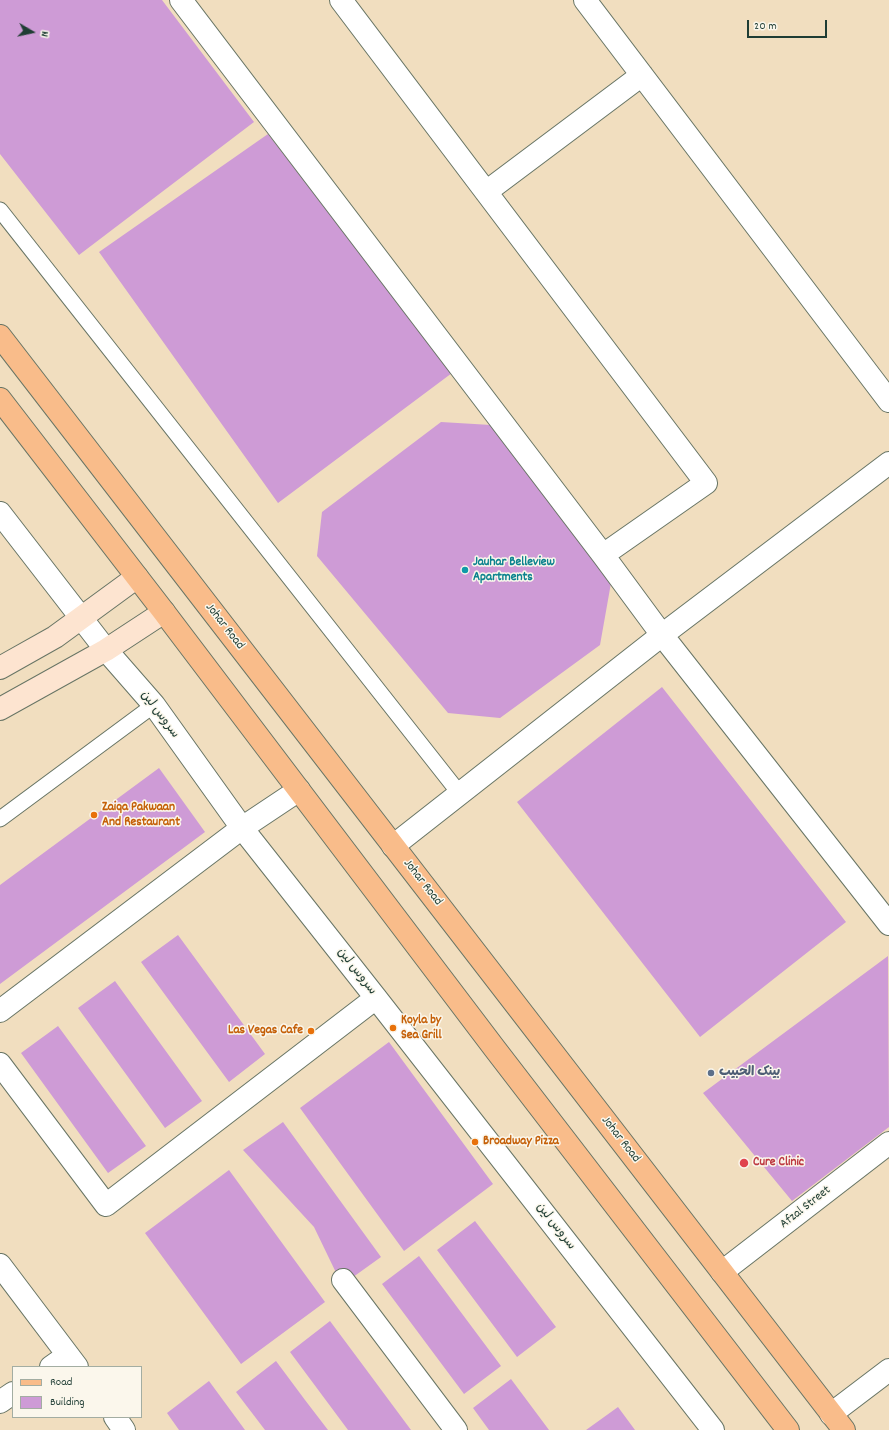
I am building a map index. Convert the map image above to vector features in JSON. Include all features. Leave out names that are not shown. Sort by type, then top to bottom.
[{"type":"main road","name":"Johar Road","points":[[0,336],[837,1422]]},
{"type":"main road","points":[[0,399],[164,612],[495,1049],[788,1430]]},
{"type":"street","points":[[181,0],[662,635],[889,924]]},
{"type":"street","points":[[341,0],[706,483],[603,556]]},
{"type":"street","points":[[586,0],[889,401]]},
{"type":"street","points":[[486,192],[642,75]]},
{"type":"street","points":[[393,846],[662,635],[889,464]]},
{"type":"street","name":"سروس لین","points":[[0,513],[106,650],[154,705],[242,828],[713,1430]]},
{"type":"street","points":[[0,668],[55,637],[137,578]]},
{"type":"street","points":[[0,709],[106,650],[164,612]]},
{"type":"street","points":[[0,1011],[242,828],[299,790]]},
{"type":"street","points":[[0,1064],[106,1206],[376,998]]},
{"type":"street","name":"Afzal Street","points":[[722,1272],[889,1143]]},
{"type":"street","points":[[0,1264],[66,1363]]},
{"type":"street","points":[[343,1280],[456,1430]]},
{"type":"street","points":[[837,1422],[889,1370]]},
{"type":"street","points":[[0,1402],[12,1394]]},
{"type":"street","points":[[116,1418],[124,1430]]},
{"type":"lane","points":[[0,210],[460,794]]},
{"type":"lane","points":[[0,819],[154,705]]},
{"type":"building","points":[[0,0],[162,0],[254,122],[79,255],[0,154]]},
{"type":"building","points":[[268,134],[452,373],[278,503],[99,252]]},
{"type":"building","name":"Jauhar Belleview Apartments","points":[[441,422],[491,425],[611,583],[600,645],[500,718],[448,713],[317,556],[322,512]]},
{"type":"building","points":[[662,687],[846,922],[700,1037],[517,802]]},
{"type":"building","points":[[159,768],[205,832],[0,984],[0,885]]},
{"type":"building","points":[[178,935],[265,1054],[229,1082],[141,962]]},
{"type":"building","points":[[888,956],[889,1127],[792,1201],[703,1093]]},
{"type":"building","points":[[115,981],[202,1101],[165,1128],[78,1008]]},
{"type":"building","points":[[58,1026],[146,1146],[108,1173],[21,1053]]},
{"type":"building","points":[[389,1042],[493,1184],[404,1251],[300,1108]]},
{"type":"building","points":[[283,1122],[381,1257],[342,1285],[314,1227],[243,1150]]},
{"type":"building","points":[[229,1170],[325,1302],[241,1364],[145,1233]]},
{"type":"building","points":[[475,1221],[556,1327],[517,1357],[437,1250]]},
{"type":"building","points":[[419,1256],[501,1366],[464,1394],[382,1284]]},
{"type":"building","points":[[330,1321],[411,1430],[348,1430],[290,1352]]},
{"type":"building","points":[[276,1361],[328,1430],[265,1430],[236,1392]]},
{"type":"building","points":[[511,1379],[549,1430],[489,1430],[473,1408]]},
{"type":"building","points":[[209,1381],[245,1430],[179,1430],[167,1413]]},
{"type":"building","points":[[618,1407],[635,1430],[586,1430]]},
{"type":"place","name":"Jauhar Belleview Apartments","points":[[465,570]]},
{"type":"place","name":"Zaiqa Pakwaan And Restaurant","points":[[94,815]]},
{"type":"place","name":"Koyla by Sea Grill","points":[[393,1028]]},
{"type":"place","name":"Las Vegas Cafe","points":[[311,1031]]},
{"type":"place","name":"بينک الحبيب","points":[[711,1073]]},
{"type":"place","name":"Broadway Pizza","points":[[475,1142]]},
{"type":"place","name":"Cure Clinic","points":[[744,1163]]}]
